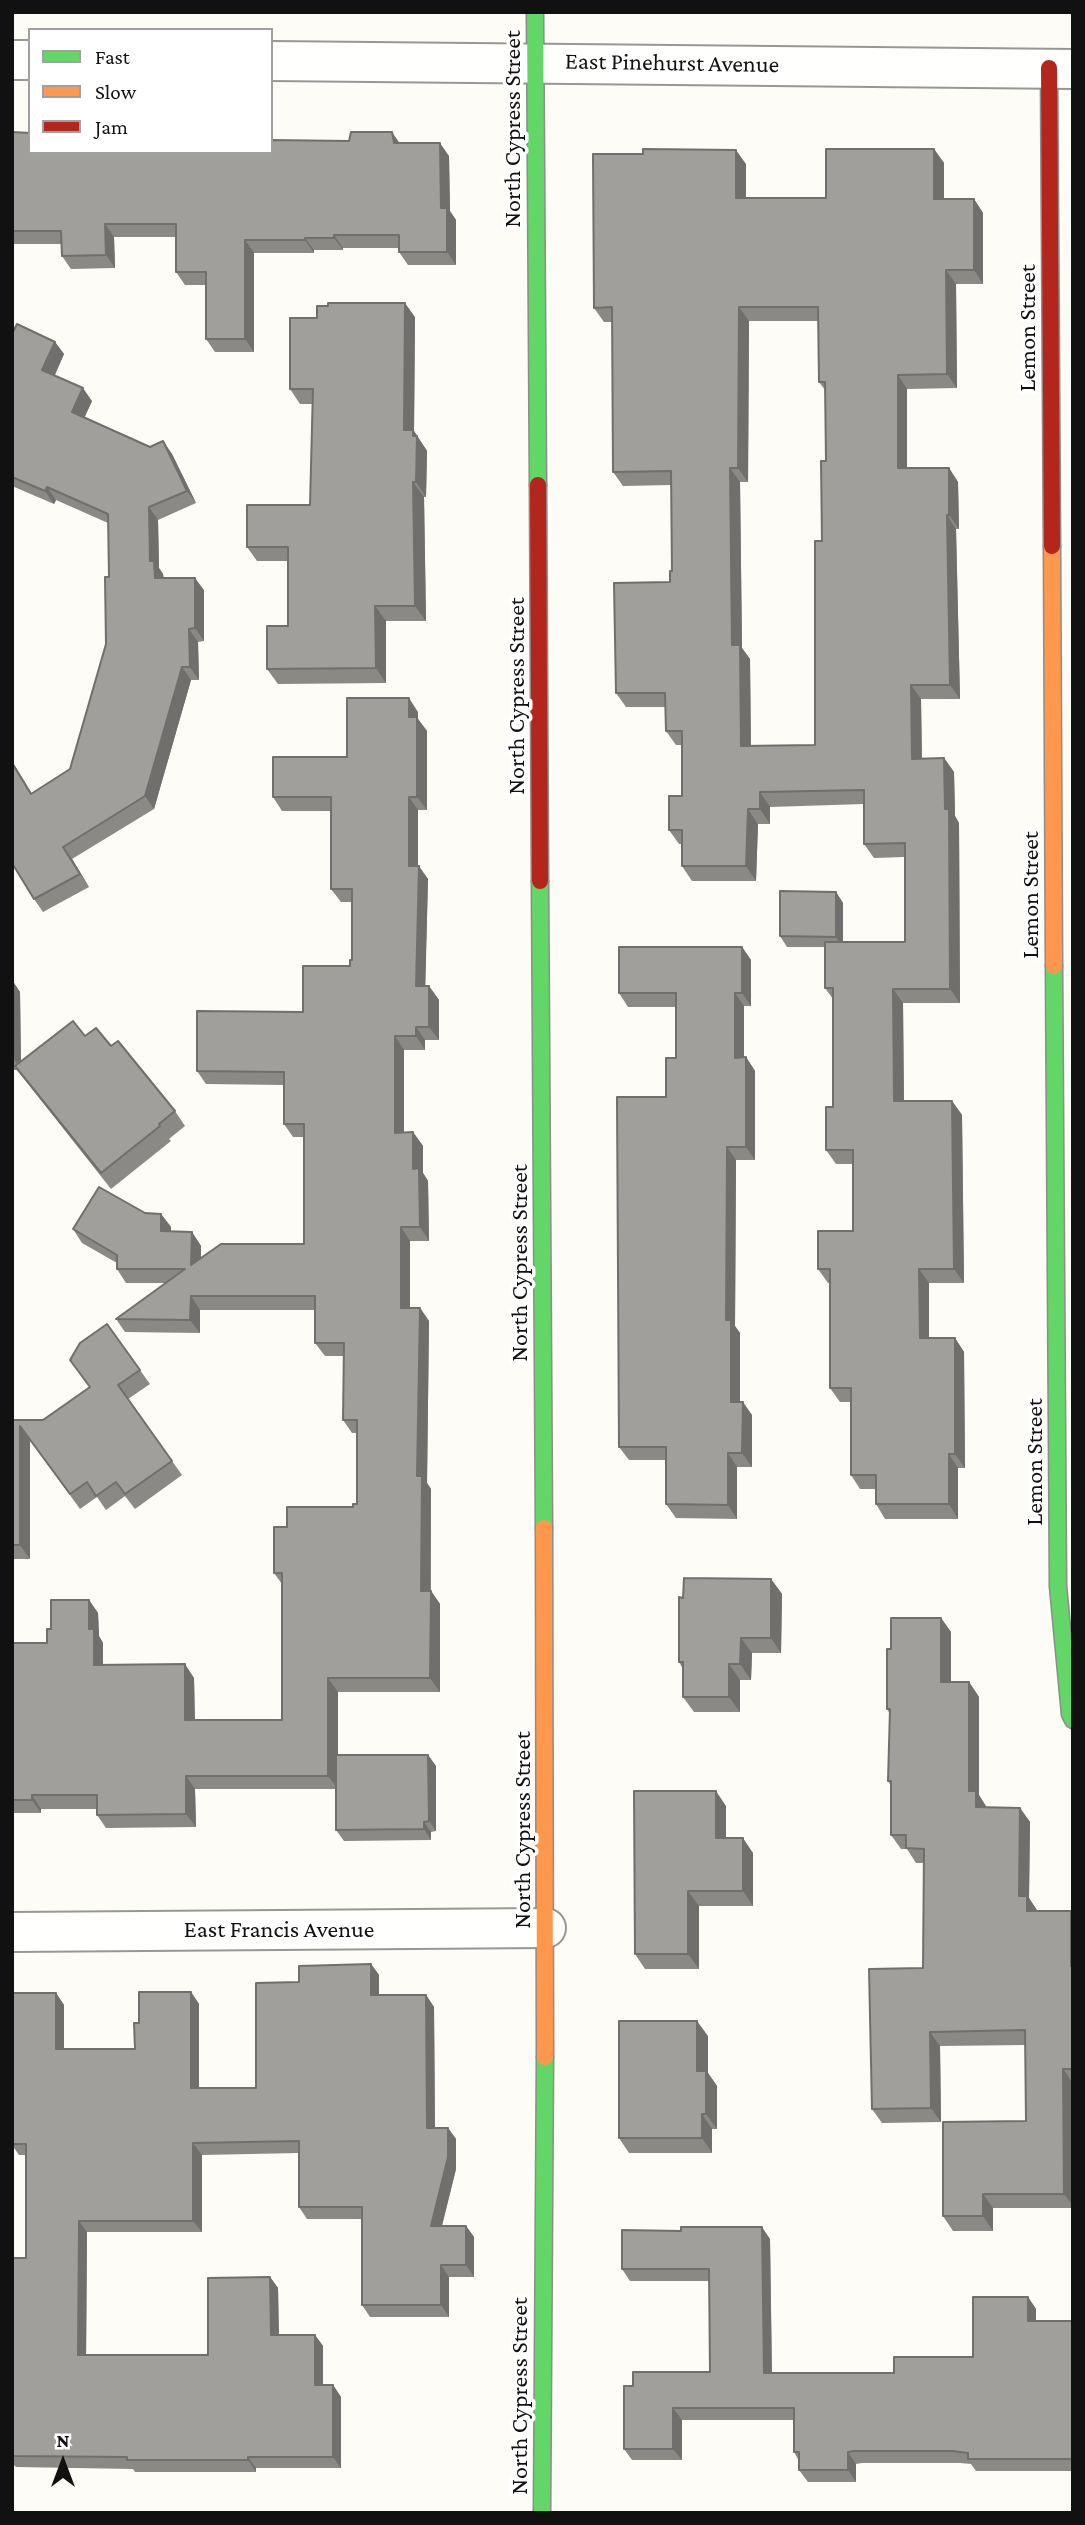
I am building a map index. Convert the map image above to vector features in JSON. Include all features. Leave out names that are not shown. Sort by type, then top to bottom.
[{"type":"street","name":"North Cypress Street","points":[[535,12],[546,1928],[542,2513]]},
{"type":"street","name":"East Pinehurst Avenue","points":[[273,61],[1061,68]]},
{"type":"street","name":"Lemon Street","points":[[1061,68],[1065,1586],[1070,1714],[1073,1720]]},
{"type":"street","name":"East Francis Avenue","points":[[12,1932],[546,1928]]},
{"type":"building","points":[[12,132],[28,133],[28,154],[273,154],[273,140],[349,141],[351,132],[392,132],[394,143],[440,143],[441,208],[447,208],[447,252],[399,252],[399,235],[334,235],[334,238],[305,240],[245,240],[245,339],[206,339],[206,272],[176,272],[176,224],[105,224],[106,255],[62,256],[61,231],[12,231]]},
{"type":"building","points":[[643,149],[736,150],[736,198],[826,198],[826,149],[934,149],[934,199],[974,199],[974,270],[946,270],[947,374],[898,375],[898,468],[949,468],[947,515],[950,685],[911,685],[912,759],[944,758],[945,809],[949,809],[950,989],[893,989],[894,1101],[952,1101],[954,1269],[919,1269],[920,1338],[955,1338],[955,1454],[949,1454],[949,1504],[876,1504],[876,1475],[851,1475],[851,1388],[830,1388],[830,1269],[818,1269],[818,1231],[853,1231],[853,1150],[826,1150],[826,1107],[833,1107],[833,988],[825,988],[825,942],[905,942],[905,843],[864,844],[864,790],[760,792],[760,809],[748,809],[746,866],[682,866],[682,830],[669,830],[669,796],[682,796],[682,731],[666,731],[665,693],[616,693],[614,583],[670,582],[671,471],[613,472],[612,307],[594,308],[593,154],[643,154]],"holes":[[[739,307],[818,307],[819,382],[825,382],[826,461],[821,461],[822,541],[815,541],[815,745],[741,746],[740,645],[732,645],[730,468],[738,468]]]},
{"type":"building","points":[[328,303],[405,303],[404,430],[413,430],[413,436],[417,436],[416,482],[413,482],[415,606],[375,606],[376,668],[267,669],[267,626],[288,626],[288,547],[247,547],[247,505],[310,505],[313,389],[290,389],[290,318],[317,318],[317,306],[328,306]]},
{"type":"building","points":[[17,324],[55,342],[42,370],[83,388],[72,412],[150,447],[163,441],[187,491],[149,507],[150,561],[154,561],[155,578],[195,578],[195,628],[189,629],[190,667],[182,667],[145,796],[63,847],[80,874],[34,899],[12,863],[12,763],[31,794],[70,769],[106,644],[108,514],[47,487],[45,491],[12,477],[12,334]]},
{"type":"building","points":[[347,698],[409,698],[409,717],[417,717],[417,797],[409,797],[409,866],[419,866],[416,986],[429,986],[429,1027],[416,1027],[416,1036],[395,1036],[395,1133],[413,1132],[413,1169],[419,1168],[420,1227],[401,1227],[401,1308],[420,1308],[417,1476],[422,1476],[421,1591],[431,1591],[430,1678],[328,1678],[328,1776],[186,1776],[186,1814],[97,1815],[97,1795],[32,1795],[32,1800],[12,1800],[12,1643],[47,1643],[47,1629],[51,1629],[51,1600],[89,1600],[89,1629],[94,1629],[94,1665],[185,1664],[185,1720],[282,1720],[282,1573],[274,1573],[274,1527],[287,1527],[287,1507],[353,1507],[353,1504],[357,1504],[357,1420],[343,1420],[344,1343],[315,1343],[315,1296],[191,1296],[190,1320],[116,1319],[185,1269],[117,1269],[117,1255],[73,1229],[99,1187],[145,1213],[161,1214],[161,1231],[192,1232],[191,1265],[221,1244],[304,1244],[304,1124],[284,1124],[284,1072],[197,1071],[197,1011],[303,1012],[303,966],[350,966],[352,889],[331,889],[331,797],[273,797],[273,757],[347,757]]},
{"type":"building","points":[[780,891],[836,892],[836,937],[780,936]]},
{"type":"building","points":[[619,947],[742,947],[742,993],[735,993],[735,1058],[746,1057],[746,1147],[727,1147],[726,1320],[731,1320],[731,1402],[743,1402],[742,1453],[728,1453],[728,1505],[666,1504],[666,1447],[619,1447],[617,1097],[666,1097],[666,1058],[676,1058],[676,993],[619,993]]},
{"type":"building","points":[[73,1021],[85,1036],[96,1028],[111,1046],[118,1041],[175,1111],[101,1173],[15,1066]]},
{"type":"building","points":[[107,1324],[140,1370],[118,1385],[172,1461],[125,1494],[116,1482],[96,1496],[87,1482],[70,1494],[20,1426],[20,1545],[12,1545],[12,1420],[43,1420],[90,1387],[70,1360],[80,1343]]},
{"type":"building","points":[[684,1578],[771,1579],[771,1638],[741,1638],[740,1664],[729,1664],[729,1697],[683,1697],[683,1662],[679,1662],[679,1597],[683,1598]]},
{"type":"building","points":[[891,1618],[941,1618],[941,1682],[969,1682],[969,1791],[976,1791],[976,1807],[1020,1808],[1019,1896],[1027,1896],[1027,1911],[1071,1911],[1073,2069],[1063,2069],[1064,2194],[983,2194],[983,2216],[943,2216],[943,2122],[1026,2121],[1025,2030],[930,2032],[931,2108],[872,2109],[869,1969],[923,1968],[924,1849],[906,1848],[906,1835],[891,1835],[887,1649],[891,1649]]},
{"type":"building","points":[[336,1755],[428,1755],[429,1821],[424,1822],[424,1829],[336,1830]]},
{"type":"building","points":[[634,1791],[716,1791],[716,1838],[743,1838],[743,1891],[688,1891],[688,1954],[635,1954]]},
{"type":"building","points":[[371,1964],[371,1995],[426,1995],[427,2128],[448,2128],[448,2157],[431,2226],[466,2226],[466,2265],[441,2265],[441,2305],[362,2305],[362,2207],[299,2207],[299,2141],[193,2143],[193,2221],[79,2221],[78,2355],[208,2355],[208,2278],[270,2277],[271,2335],[315,2335],[315,2385],[333,2385],[333,2457],[127,2460],[127,2457],[12,2456],[12,2258],[26,2258],[26,2144],[12,2144],[12,1993],[56,1993],[56,2049],[135,2049],[134,2023],[139,2023],[139,1992],[191,1992],[191,2088],[256,2088],[256,1983],[299,1982],[299,1966]]},
{"type":"building","points":[[619,2021],[697,2021],[697,2071],[706,2071],[706,2114],[702,2114],[702,2138],[619,2138]]},
{"type":"building","points":[[681,2227],[762,2227],[764,2373],[894,2373],[894,2357],[973,2357],[973,2297],[1028,2297],[1028,2321],[1073,2321],[1073,2459],[968,2459],[968,2453],[952,2451],[854,2451],[848,2452],[848,2470],[799,2470],[799,2452],[794,2452],[794,2408],[673,2408],[673,2449],[624,2449],[624,2386],[633,2386],[633,2372],[710,2372],[709,2269],[622,2269],[622,2230],[681,2231]]},
{"type":"traffic: fast","points":[[535,12],[538,485]]},
{"type":"traffic: fast","points":[[540,881],[544,1528]]},
{"type":"traffic: fast","points":[[1054,966],[1058,1586],[1070,1714],[1073,1720]]},
{"type":"traffic: fast","points":[[542,2513],[545,2057]]},
{"type":"traffic: slow","points":[[1052,546],[1054,966]]},
{"type":"traffic: slow","points":[[544,1528],[545,2057]]},
{"type":"traffic: jam","points":[[1049,68],[1052,546]]},
{"type":"traffic: jam","points":[[538,485],[540,881]]}]
